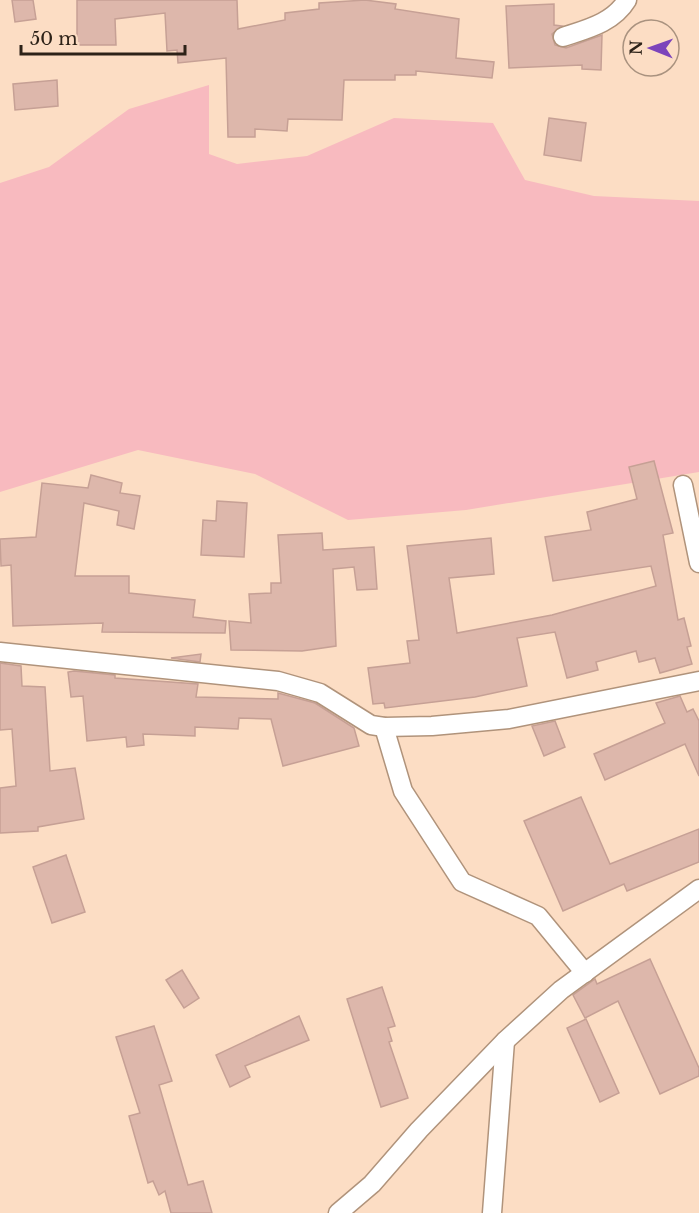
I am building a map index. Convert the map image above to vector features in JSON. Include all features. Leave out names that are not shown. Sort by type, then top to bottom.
[{"type":"street","points":[[563,37],[596,26],[614,16],[627,0]]},
{"type":"street","points":[[683,485],[699,563]]},
{"type":"street","points":[[0,652],[278,681],[320,693],[371,725],[384,727],[432,726],[509,719],[699,681]]},
{"type":"street","points":[[384,727],[403,790],[462,882],[538,916],[585,973]]},
{"type":"street","points":[[338,1213],[372,1184],[419,1130],[505,1041],[561,990],[699,889]]},
{"type":"street","points":[[492,1213],[505,1041]]},
{"type":"shaded area","points":[[209,85],[209,154],[237,164],[307,156],[394,118],[493,123],[525,180],[594,196],[699,201],[699,472],[466,510],[348,520],[255,474],[138,450],[0,492],[0,183],[49,167],[129,109]]},
{"type":"building","points":[[12,0],[33,0],[36,19],[15,22]]},
{"type":"building","points":[[77,0],[237,0],[238,29],[285,20],[285,13],[319,9],[319,3],[365,0],[396,4],[395,9],[459,19],[456,58],[494,62],[492,78],[416,71],[416,75],[395,75],[395,80],[344,80],[342,120],[288,119],[287,131],[255,129],[255,137],[228,137],[226,58],[178,63],[177,50],[167,51],[165,13],[115,19],[116,45],[77,45]]},
{"type":"building","points":[[554,4],[554,25],[562,26],[552,34],[555,45],[566,48],[602,35],[601,70],[582,69],[582,65],[509,68],[506,6]]},
{"type":"building","points":[[57,80],[58,106],[15,110],[13,84]]},
{"type":"building","points":[[549,118],[586,123],[581,161],[544,155]]},
{"type":"building","points":[[654,461],[673,533],[663,535],[678,620],[684,618],[691,646],[687,647],[692,664],[660,673],[655,658],[639,662],[636,651],[596,662],[598,670],[567,678],[555,632],[517,638],[527,686],[475,697],[385,708],[384,703],[373,704],[368,668],[410,663],[407,641],[419,640],[407,546],[491,538],[494,574],[449,578],[457,633],[552,615],[656,586],[651,566],[553,581],[545,537],[591,530],[587,512],[637,499],[629,467]]},
{"type":"building","points":[[91,475],[122,483],[120,493],[140,496],[134,529],[117,525],[119,511],[84,503],[75,576],[129,576],[129,593],[195,600],[193,617],[226,621],[225,633],[102,632],[103,623],[13,626],[11,565],[1,566],[0,539],[36,537],[42,483],[88,488]]},
{"type":"building","points":[[217,501],[247,503],[244,557],[201,555],[203,520],[216,521]]},
{"type":"building","points":[[322,533],[323,550],[374,547],[377,589],[357,590],[354,567],[333,569],[336,646],[302,651],[231,650],[229,621],[251,623],[249,594],[271,593],[271,583],[281,583],[278,535]]},
{"type":"building","points":[[201,654],[200,662],[171,658]]},
{"type":"building","points":[[0,663],[21,666],[22,686],[45,687],[50,771],[75,768],[84,819],[38,827],[38,831],[0,833],[0,788],[16,786],[12,729],[0,730]]},
{"type":"building","points":[[68,672],[115,675],[115,678],[198,684],[196,697],[278,699],[278,693],[315,703],[354,728],[359,746],[283,766],[271,719],[239,718],[238,729],[195,727],[195,736],[143,734],[144,745],[127,747],[126,737],[87,741],[83,696],[71,697]]},
{"type":"building","points":[[680,696],[687,712],[693,709],[699,721],[699,776],[685,744],[605,780],[594,754],[665,723],[656,703]]},
{"type":"building","points":[[555,721],[565,747],[544,756],[532,726]]},
{"type":"building","points":[[581,797],[610,864],[699,829],[699,862],[627,891],[624,884],[563,911],[524,821]]},
{"type":"building","points":[[66,855],[85,912],[52,923],[33,867]]},
{"type":"building","points":[[650,959],[699,1068],[699,1076],[660,1094],[618,1001],[585,1018],[573,995],[595,979],[597,984]]},
{"type":"building","points":[[182,970],[199,998],[184,1008],[166,980]]},
{"type":"building","points":[[382,987],[395,1026],[388,1028],[392,1041],[389,1042],[408,1098],[381,1107],[347,999]]},
{"type":"building","points":[[299,1016],[309,1040],[245,1066],[250,1077],[230,1087],[216,1055]]},
{"type":"building","points":[[586,1019],[619,1093],[600,1102],[567,1028]]},
{"type":"building","points":[[154,1026],[172,1081],[159,1085],[188,1185],[203,1181],[212,1213],[171,1213],[165,1191],[159,1195],[153,1181],[148,1183],[129,1116],[140,1113],[116,1037]]}]
